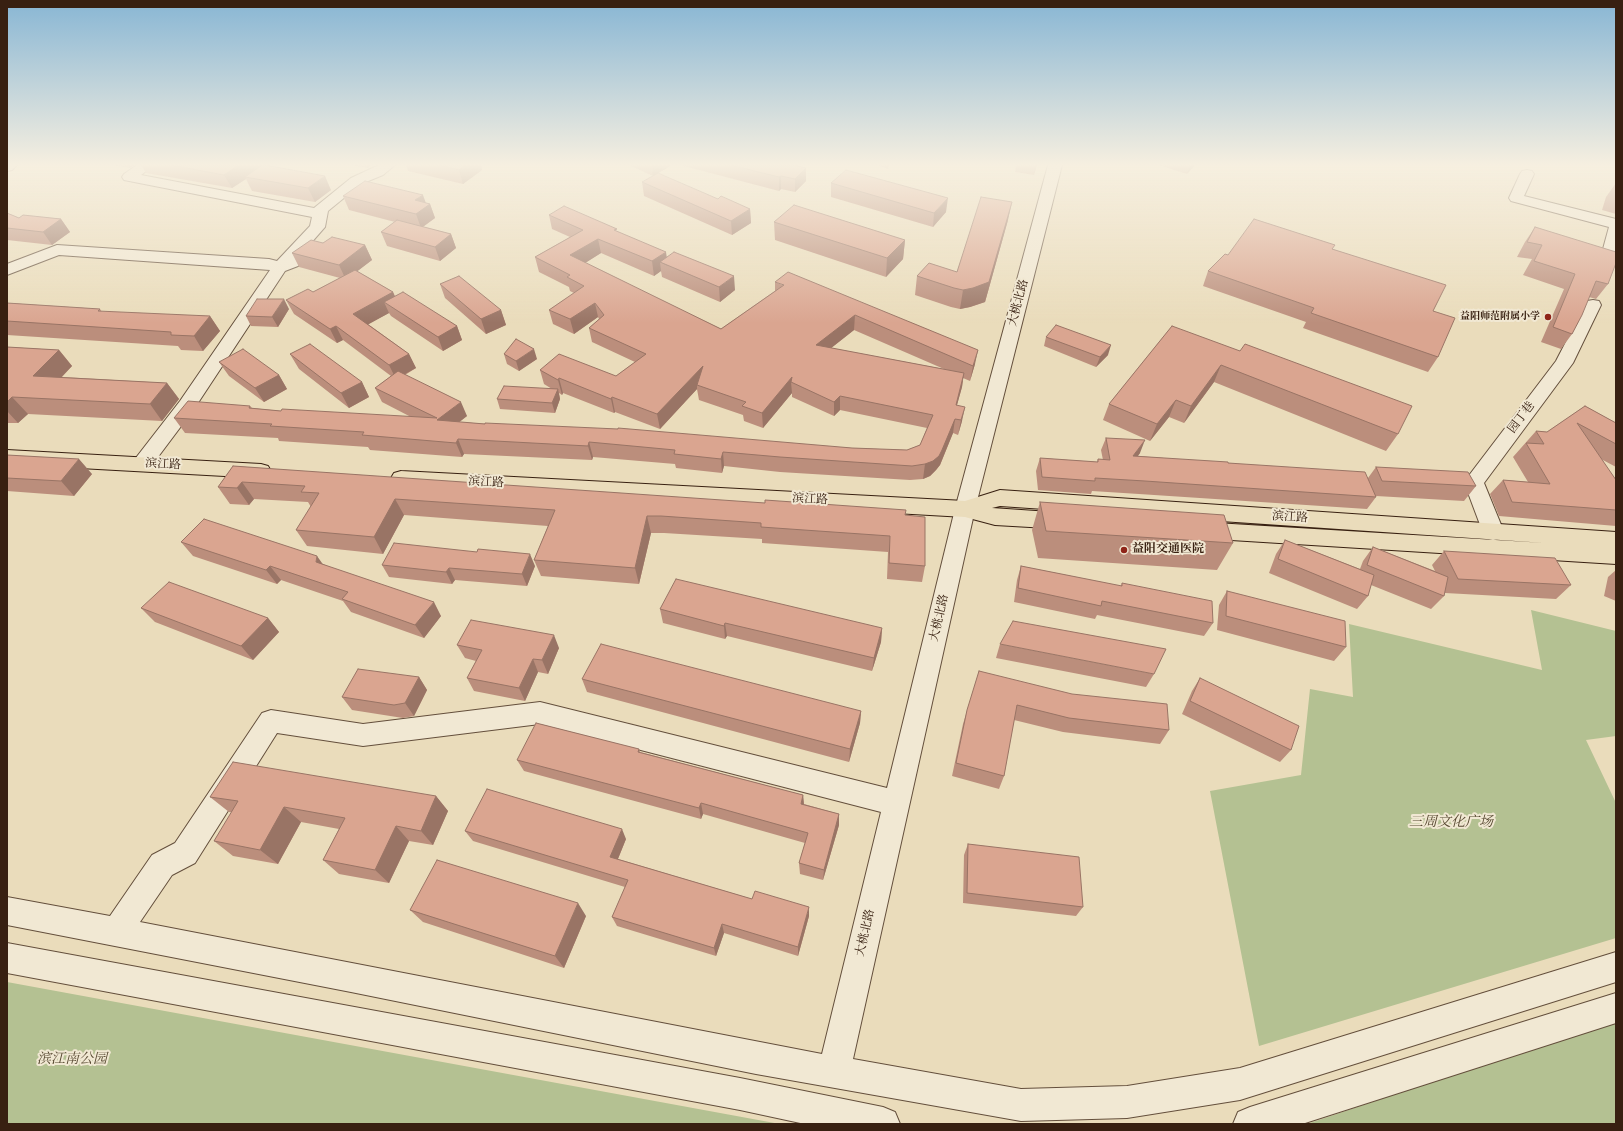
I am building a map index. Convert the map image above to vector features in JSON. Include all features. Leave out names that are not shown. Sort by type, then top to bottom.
[{"type":"main road","name":"滨江路","points":[[7,457],[277,472]]},
{"type":"main road","name":"滨江路","points":[[380,477],[965,509],[995,517],[1616,556]]},
{"type":"main road","name":"滨江路","points":[[965,509],[1000,498],[1616,540]]},
{"type":"street","points":[[142,464],[187,404],[279,268],[299,248],[316,227],[319,218]]},
{"type":"street","name":"大桃北路","points":[[834,1072],[965,509],[1041,218]]},
{"type":"street","points":[[1592,218],[1616,224]]},
{"type":"street","points":[[1611,249],[1616,228]]},
{"type":"street","points":[[7,270],[57,250],[269,264],[279,268],[295,262],[324,242]]},
{"type":"street","name":"园丁巷","points":[[1493,532],[1474,482],[1564,363],[1593,305]]},
{"type":"street","points":[[116,932],[162,865],[185,853],[271,721],[363,735],[540,713],[897,803]]},
{"type":"street","points":[[7,911],[756,1058],[1021,1105],[1127,1102],[1240,1084],[1616,967]]},
{"type":"street","points":[[7,958],[740,1094],[883,1124]]},
{"type":"street","points":[[1250,1124],[1616,1008]]},
{"type":"green space","name":"三周文化广场","points":[[1531,610],[1616,631],[1616,736],[1586,740],[1616,803],[1616,938],[1259,1046],[1210,791],[1301,775],[1310,689],[1353,697],[1349,624],[1542,670]]},
{"type":"green space","name":"滨江南公园","points":[[7,982],[780,1124],[7,1124]]},
{"type":"green space","points":[[1616,1020],[1616,1124],[1307,1124]]},
{"type":"building","points":[[7,218],[61,219],[43,232],[7,228]]},
{"type":"building","points":[[555,218],[591,218],[617,229],[614,230],[666,252],[652,261],[598,239],[570,255],[721,329],[784,285],[775,282],[788,272],[978,350],[973,366],[855,315],[816,345],[964,373],[956,405],[965,407],[961,420],[955,419],[939,456],[933,461],[925,464],[912,466],[723,452],[721,459],[674,454],[675,450],[589,442],[588,446],[458,439],[456,443],[362,435],[364,432],[270,426],[272,424],[174,418],[188,401],[250,406],[249,408],[281,411],[282,409],[437,418],[375,388],[398,371],[461,402],[437,420],[485,424],[618,428],[852,448],[907,450],[920,445],[933,415],[840,396],[834,402],[791,382],[792,377],[762,413],[742,406],[746,402],[697,385],[703,366],[657,414],[612,397],[611,399],[559,378],[558,380],[540,370],[559,354],[616,376],[646,354],[589,328],[604,315],[595,303],[570,319],[549,310],[584,286],[567,277],[570,275],[535,257],[583,230]]},
{"type":"building","points":[[724,218],[736,218],[731,221]]},
{"type":"building","points":[[779,218],[835,218],[905,240],[887,258],[774,222]]},
{"type":"building","points":[[974,218],[1007,218],[989,282],[963,290],[917,276],[929,263],[957,272]]},
{"type":"building","points":[[1254,219],[1335,245],[1332,249],[1446,285],[1433,311],[1455,318],[1438,357],[1311,313],[1314,308],[1208,271],[1225,254],[1228,255]]},
{"type":"building","points":[[397,220],[451,234],[435,247],[381,232]]},
{"type":"building","points":[[1535,227],[1616,252],[1616,263],[1608,284],[1596,281],[1582,315],[1572,334],[1553,327],[1575,274],[1534,261],[1542,245],[1527,242]]},
{"type":"building","points":[[332,237],[365,245],[339,265],[292,253],[311,240],[323,243]]},
{"type":"building","points":[[674,252],[734,276],[719,287],[660,262]]},
{"type":"building","points":[[355,270],[393,292],[353,314],[409,354],[389,365],[336,326],[330,329],[286,300],[308,289],[313,292]]},
{"type":"building","points":[[459,276],[501,310],[481,319],[440,284]]},
{"type":"building","points":[[403,292],[457,326],[438,337],[384,302]]},
{"type":"building","points":[[257,299],[284,299],[272,317],[246,316]]},
{"type":"building","points":[[7,303],[100,309],[98,311],[210,316],[194,336],[171,335],[171,332],[7,321]]},
{"type":"building","points":[[1056,325],[1111,345],[1100,357],[1046,337]]},
{"type":"building","points":[[1172,326],[1240,351],[1245,344],[1412,406],[1398,434],[1221,365],[1191,406],[1176,400],[1157,424],[1109,404]]},
{"type":"building","points":[[516,339],[534,349],[516,361],[504,354]]},
{"type":"building","points":[[310,344],[362,382],[341,393],[290,354]]},
{"type":"building","points":[[7,347],[59,350],[33,376],[167,383],[150,404],[12,397],[7,402]]},
{"type":"building","points":[[243,349],[279,375],[255,388],[219,362]]},
{"type":"building","points":[[504,386],[558,389],[552,403],[497,399]]},
{"type":"building","points":[[1585,406],[1616,423],[1616,444],[1577,423],[1616,480],[1616,510],[1512,502],[1503,480],[1550,484],[1526,443],[1544,444],[1536,431],[1547,432]]},
{"type":"building","points":[[1106,438],[1145,440],[1133,456],[1365,472],[1376,497],[1095,478],[1095,481],[1042,477],[1040,458],[1098,462],[1098,459],[1110,460]]},
{"type":"building","points":[[7,455],[79,459],[61,481],[7,478]]},
{"type":"building","points":[[233,466],[765,503],[765,500],[906,510],[905,515],[925,517],[925,566],[889,563],[890,536],[761,527],[761,523],[661,516],[647,516],[635,568],[534,560],[555,510],[395,499],[374,537],[296,530],[319,493],[301,492],[305,486],[242,482],[237,488],[218,487]]},
{"type":"building","points":[[1376,467],[1468,472],[1476,486],[1382,481]]},
{"type":"building","points":[[1040,502],[1224,515],[1233,543],[1046,531]]},
{"type":"building","points":[[204,519],[317,556],[316,562],[434,602],[415,625],[342,599],[348,592],[270,566],[266,570],[181,542]]},
{"type":"building","points":[[1285,540],[1374,575],[1368,596],[1278,559]]},
{"type":"building","points":[[394,543],[477,552],[478,549],[530,554],[522,574],[449,568],[446,572],[382,565]]},
{"type":"building","points":[[1373,547],[1448,577],[1444,596],[1367,565]]},
{"type":"building","points":[[1444,551],[1555,558],[1571,585],[1458,579]]},
{"type":"building","points":[[1021,566],[1122,586],[1122,583],[1212,601],[1213,623],[1102,601],[1101,606],[1018,588]]},
{"type":"building","points":[[676,579],[882,628],[874,658],[725,623],[724,626],[660,609]]},
{"type":"building","points":[[169,582],[268,618],[241,646],[141,608]]},
{"type":"building","points":[[1227,591],[1345,621],[1346,647],[1226,616]]},
{"type":"building","points":[[471,620],[554,635],[542,660],[533,659],[519,688],[467,678],[482,650],[457,645]]},
{"type":"building","points":[[1013,621],[1166,649],[1154,674],[1000,644]]},
{"type":"building","points":[[601,644],[861,711],[850,749],[582,679]]},
{"type":"building","points":[[358,669],[419,677],[405,703],[394,705],[342,697]]},
{"type":"building","points":[[979,671],[1072,694],[1167,704],[1169,730],[1069,718],[1017,705],[1004,776],[956,763],[967,710]]},
{"type":"building","points":[[1200,678],[1299,726],[1291,750],[1190,701]]},
{"type":"building","points":[[536,723],[639,749],[638,752],[803,795],[801,804],[839,814],[824,870],[799,863],[808,833],[701,803],[699,808],[517,760]]},
{"type":"building","points":[[233,762],[436,796],[421,831],[396,826],[375,870],[323,860],[345,818],[284,807],[260,850],[214,841],[238,801],[210,797]]},
{"type":"building","points":[[487,789],[622,829],[610,857],[752,899],[755,891],[809,907],[798,947],[722,924],[714,948],[612,917],[628,880],[465,831]]},
{"type":"building","points":[[968,844],[1079,857],[1083,907],[967,893]]},
{"type":"building","points":[[437,860],[578,903],[555,956],[410,910]]},
{"type":"place","name":"益阳师范附属小学","points":[[1548,317]]},
{"type":"place","name":"益阳交通医院","points":[[1124,550]]}]
